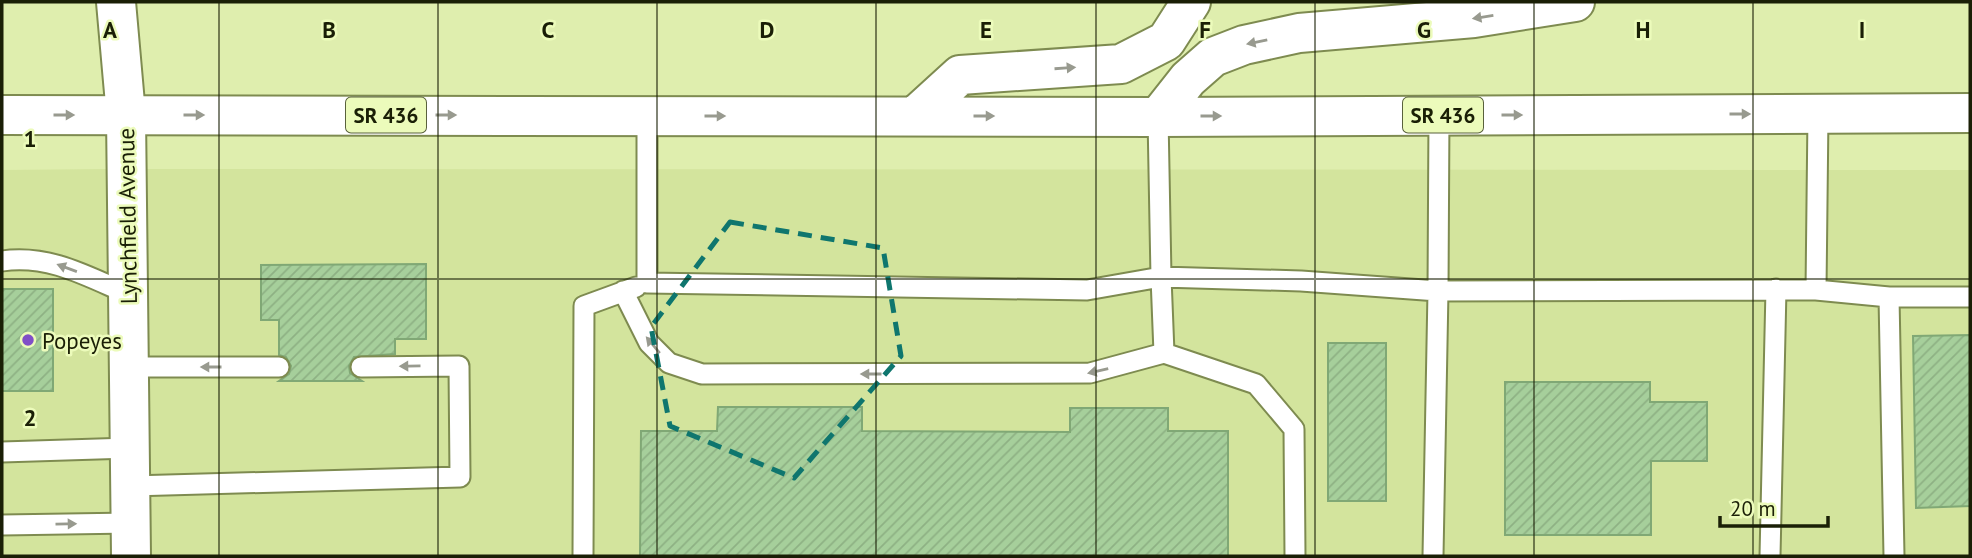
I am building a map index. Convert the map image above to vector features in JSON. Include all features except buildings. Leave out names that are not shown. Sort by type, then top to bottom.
[{"type":"main road","name":"Lynchfield Avenue","points":[[116,2],[126,115],[131,522]]},
{"type":"main road","points":[[915,116],[960,75],[1121,64],[1166,41],[1191,2]]},
{"type":"main road","points":[[1158,117],[1188,79],[1213,57],[1244,45],[1299,33],[1474,18],[1575,2]]},
{"type":"main road","name":"SR 436","points":[[2,115],[1158,117],[1970,114]]},
{"type":"lane","points":[[1816,290],[1818,114]]},
{"type":"lane","points":[[647,115],[647,283]]},
{"type":"lane","points":[[1433,556],[1439,115]]},
{"type":"lane","points":[[1158,117],[1164,353]]},
{"type":"lane","points":[[2,261],[40,260],[62,265],[128,293]]},
{"type":"lane","points":[[583,556],[584,306],[647,283],[1087,290],[1161,277],[1301,281],[1438,290],[1776,289],[1889,297],[1970,297]]},
{"type":"lane","points":[[1770,556],[1776,289]]},
{"type":"lane","points":[[623,291],[649,343],[669,363],[702,374],[1090,373],[1164,353],[1256,384],[1294,429],[1295,556]]},
{"type":"lane","points":[[1889,297],[1894,556]]},
{"type":"lane","points":[[2,525],[131,522],[460,477],[459,366],[361,367]]},
{"type":"lane","points":[[129,367],[279,367]]},
{"type":"lane","points":[[2,452],[130,448]]},
{"type":"highlighted area","points":[[730,222],[883,248],[901,356],[794,478],[670,426],[651,327]]},
{"type":"shaded area","points":[[108,169],[113,556],[2,556],[2,170]]},
{"type":"shaded area","points":[[145,169],[1970,170],[1970,556],[150,556]]},
{"type":"place","name":"Popeyes","points":[[28,340]]}]
